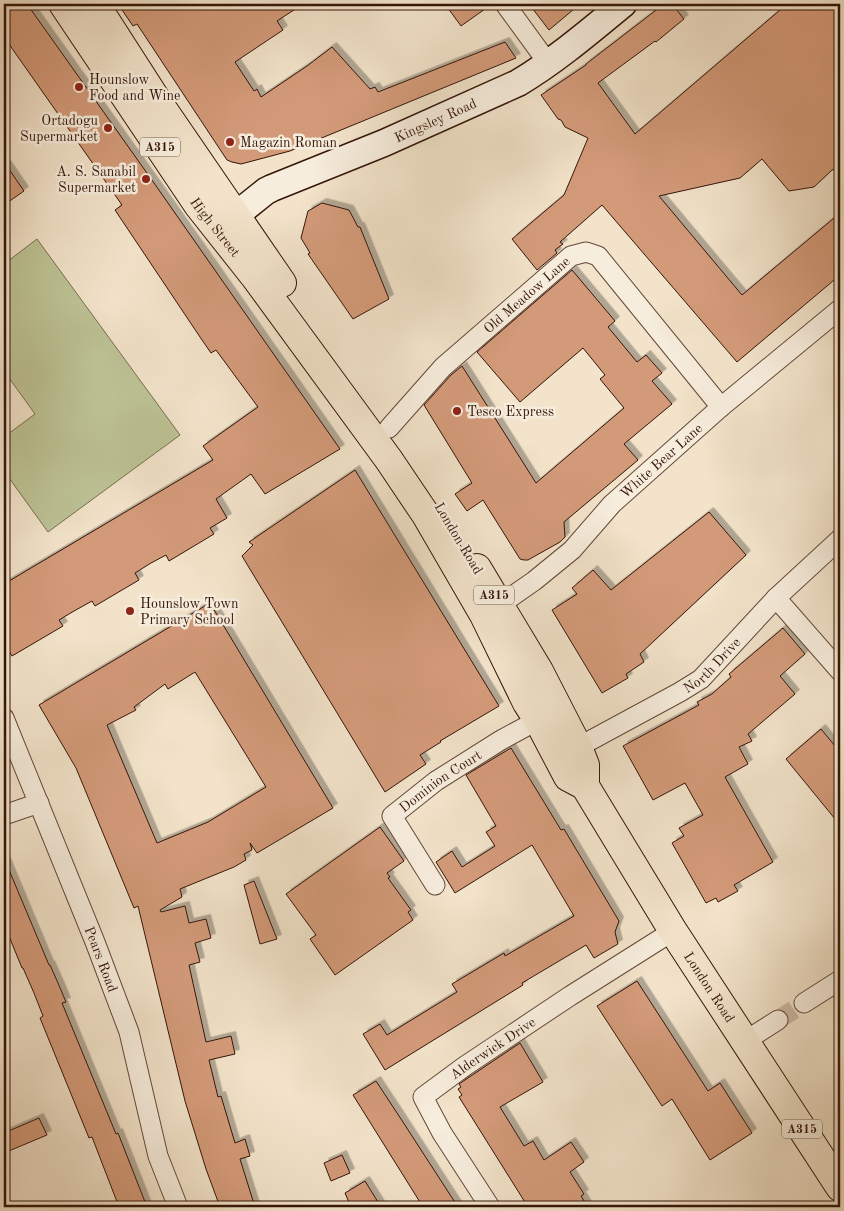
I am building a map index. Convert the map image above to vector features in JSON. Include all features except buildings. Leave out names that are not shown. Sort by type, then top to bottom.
[{"type":"main road","name":"High Street","points":[[63,4],[198,205],[227,222]]},
{"type":"main road","name":"High Street","points":[[95,4],[160,105],[227,222],[255,276],[343,382],[382,435]]},
{"type":"main road","name":"London Road","points":[[382,435],[403,448],[441,508],[492,610],[539,670],[550,716],[568,752],[568,777],[584,786],[673,931],[840,1187]]},
{"type":"street","points":[[505,4],[548,63]]},
{"type":"street","name":"Kingsley Road","points":[[227,222],[272,188],[384,143],[518,83],[548,63],[623,4]]},
{"type":"street","name":"Old Meadow Lane","points":[[382,435],[443,367],[571,256],[586,252],[598,256],[721,407]]},
{"type":"street","name":"White Bear Lane","points":[[492,610],[572,550],[612,504],[721,407],[840,309]]},
{"type":"street","name":"North Drive","points":[[568,752],[701,679],[776,598],[840,539]]},
{"type":"street","points":[[776,598],[840,672]]},
{"type":"street","name":"Dominion Court","points":[[435,885],[392,816],[436,781],[501,740],[550,716]]},
{"type":"street","name":"Pears Road","points":[[4,718],[95,942],[129,1032],[158,1156],[178,1207]]},
{"type":"street","points":[[4,815],[39,803]]},
{"type":"street","name":"Alderwick Drive","points":[[490,1207],[442,1133],[423,1097],[464,1066],[673,931]]},
{"type":"street","points":[[804,1003],[840,980]]},
{"type":"street","points":[[745,1041],[778,1020]]},
{"type":"green space","points":[[37,239],[180,435],[48,532],[4,471],[4,437],[35,414],[4,371],[4,264]]},
{"type":"tunnel","points":[[778,1020],[804,1003]]},
{"type":"place","name":"Hounslow Food and Wine","points":[[79,87]]},
{"type":"place","name":"Ortadogu Supermarket","points":[[108,128]]},
{"type":"place","name":"Magazin Roman","points":[[230,142]]},
{"type":"place","name":"A. S. Sanabil Supermarket","points":[[146,179]]},
{"type":"place","name":"Tesco Express","points":[[457,411]]},
{"type":"place","name":"Hounslow Town Primary School","points":[[130,611]]}]
